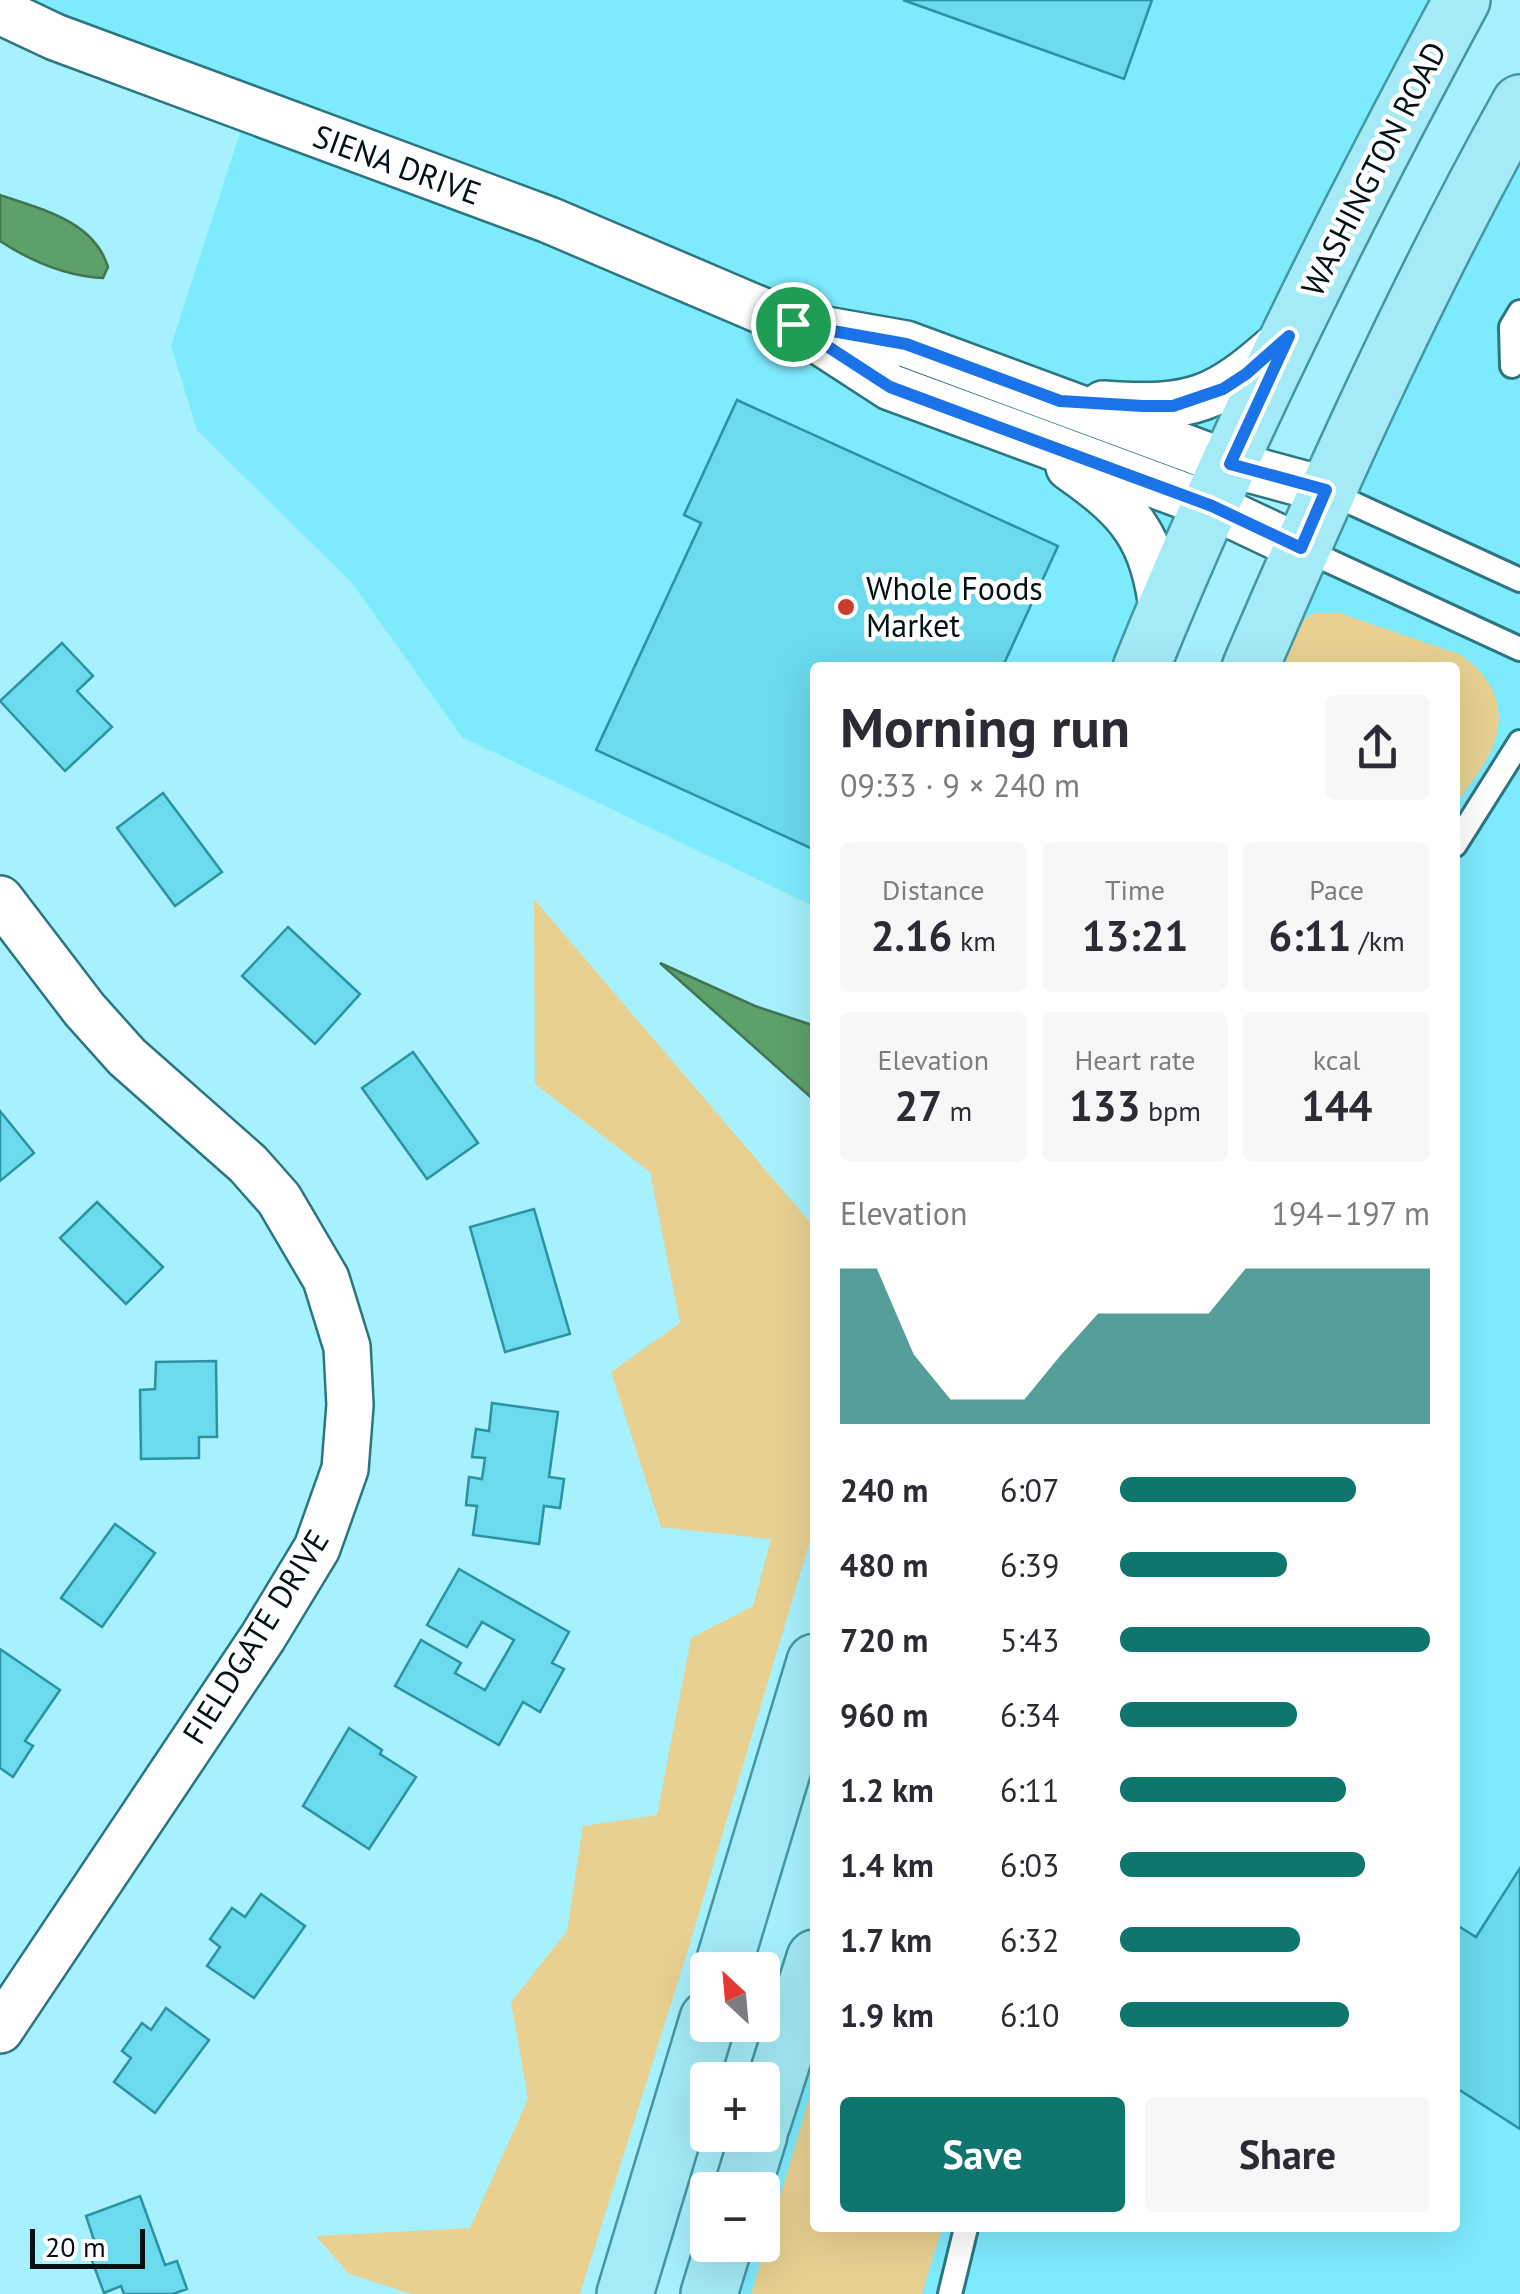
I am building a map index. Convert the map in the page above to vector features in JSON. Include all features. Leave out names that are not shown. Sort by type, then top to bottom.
[{"type":"main road","name":"WASHINGTON ROAD","points":[[1144,662],[1289,336],[1380,152],[1462,0]]},
{"type":"main road","points":[[1253,662],[1326,490],[1409,312],[1520,103]]},
{"type":"main road","points":[[727,1952],[810,1679]]},
{"type":"main road","points":[[780,2068],[810,1974]]},
{"type":"main road","points":[[624,2294],[701,2042]]},
{"type":"main road","points":[[709,2294],[719,2262]]},
{"type":"street","name":"SIENA DRIVE","points":[[0,10],[54,37],[549,220],[793,324],[890,387],[1026,437],[1221,485],[1326,490]]},
{"type":"street","name":"SIENA DRIVE","points":[[793,324],[906,344],[1060,401],[1221,485]]},
{"type":"street","points":[[1060,401],[1173,406],[1199,399],[1246,374],[1289,336]]},
{"type":"street","points":[[1026,437],[1101,490],[1131,521],[1150,550],[1158,573],[1163,614]]},
{"type":"street","points":[[1221,485],[1301,548]]},
{"type":"street","name":"FIELDGATE DRIVE","points":[[0,898],[84,1009],[127,1058],[248,1164],[279,1199],[326,1279],[346,1347],[350,1405],[345,1469],[317,1548],[0,2030]]},
{"type":"lane","points":[[1518,363],[1511,327],[1520,312]]},
{"type":"lane","points":[[1326,490],[1520,580]]},
{"type":"lane","points":[[1301,548],[1520,649]]},
{"type":"lane","points":[[1460,838],[1520,742]]},
{"type":"lane","points":[[950,2294],[965,2232]]},
{"type":"shaded area","points":[[0,0],[1462,0],[1143,662],[810,662],[810,905],[462,737],[352,583],[197,430],[171,346],[248,108]]},
{"type":"shaded area","points":[[1520,103],[1520,2294],[709,2294],[719,2262],[780,2262],[780,2172],[766,2172],[771,2152],[780,2152],[780,2111],[810,1980],[810,2232],[1460,2232],[1460,662],[1252,662]]},
{"type":"shaded area","points":[[0,195],[64,219],[91,238],[108,267],[103,278],[49,267],[0,241]]},
{"type":"shaded area","points":[[1315,613],[1339,613],[1459,654],[1480,671],[1497,704],[1498,730],[1486,760],[1460,799],[1460,662],[1275,662],[1297,623]]},
{"type":"shaded area","points":[[534,899],[810,1222],[810,1541],[580,2294],[412,2294],[349,2274],[316,2236],[470,2228],[528,2099],[511,2002],[567,1931],[583,1826],[657,1815],[691,1638],[753,1606],[771,1539],[661,1527],[611,1372],[680,1323],[650,1172],[535,1084]]},
{"type":"shaded area","points":[[660,963],[755,1006],[810,1024],[810,1097]]},
{"type":"shaded area","points":[[810,2096],[810,2232],[941,2232],[922,2294],[751,2294],[761,2262],[780,2262],[780,2197]]},
{"type":"building","points":[[903,0],[1152,0],[1124,79]]},
{"type":"building","name":"Whole Foods Market","points":[[737,400],[1058,546],[1005,662],[810,662],[810,848],[596,750],[701,523],[684,515]]},
{"type":"building","points":[[62,643],[93,676],[77,691],[112,727],[65,771],[0,701]]},
{"type":"building","points":[[163,793],[222,872],[175,906],[117,828]]},
{"type":"building","points":[[288,927],[360,994],[315,1044],[242,976]]},
{"type":"building","points":[[413,1052],[478,1143],[427,1179],[362,1088]]},
{"type":"building","points":[[0,1111],[34,1153],[0,1181]]},
{"type":"building","points":[[97,1202],[163,1267],[126,1304],[60,1238]]},
{"type":"building","points":[[534,1209],[570,1334],[505,1352],[470,1227]]},
{"type":"building","points":[[216,1361],[217,1437],[199,1437],[199,1458],[141,1459],[140,1390],[155,1389],[156,1362]]},
{"type":"building","points":[[492,1403],[558,1412],[549,1477],[564,1479],[560,1508],[544,1506],[539,1544],[473,1535],[477,1506],[466,1505],[469,1477],[482,1479],[485,1458],[472,1457],[476,1429],[489,1431]]},
{"type":"building","points":[[115,1524],[155,1553],[102,1627],[61,1598]]},
{"type":"building","points":[[459,1569],[569,1632],[552,1663],[564,1669],[540,1712],[523,1702],[499,1745],[395,1686],[421,1640],[461,1663],[455,1673],[485,1690],[514,1640],[482,1622],[467,1647],[427,1625]]},
{"type":"building","points":[[0,1649],[60,1690],[25,1741],[33,1746],[13,1777],[0,1768]]},
{"type":"building","points":[[349,1728],[416,1777],[369,1849],[303,1806]]},
{"type":"building","points":[[1520,1868],[1520,2129],[1460,2090],[1460,1927],[1476,1937]]},
{"type":"building","points":[[261,1894],[305,1926],[254,1998],[207,1966],[220,1947],[210,1939],[232,1908],[245,1917]]},
{"type":"building","points":[[166,2008],[209,2040],[155,2113],[114,2082],[131,2058],[122,2051],[142,2023],[151,2030]]},
{"type":"building","points":[[140,2196],[165,2265],[177,2261],[187,2289],[173,2294],[124,2294],[121,2286],[104,2293],[91,2258],[99,2255],[86,2216]]},
{"type":"place","name":"Whole Foods Market","points":[[846,607]]},
{"type":"route","points":[[793,324],[906,344],[1060,401],[1143,406],[1173,406],[1223,389],[1289,336],[1230,464],[1326,490],[1301,548],[1212,506],[890,387],[793,324]]}]
